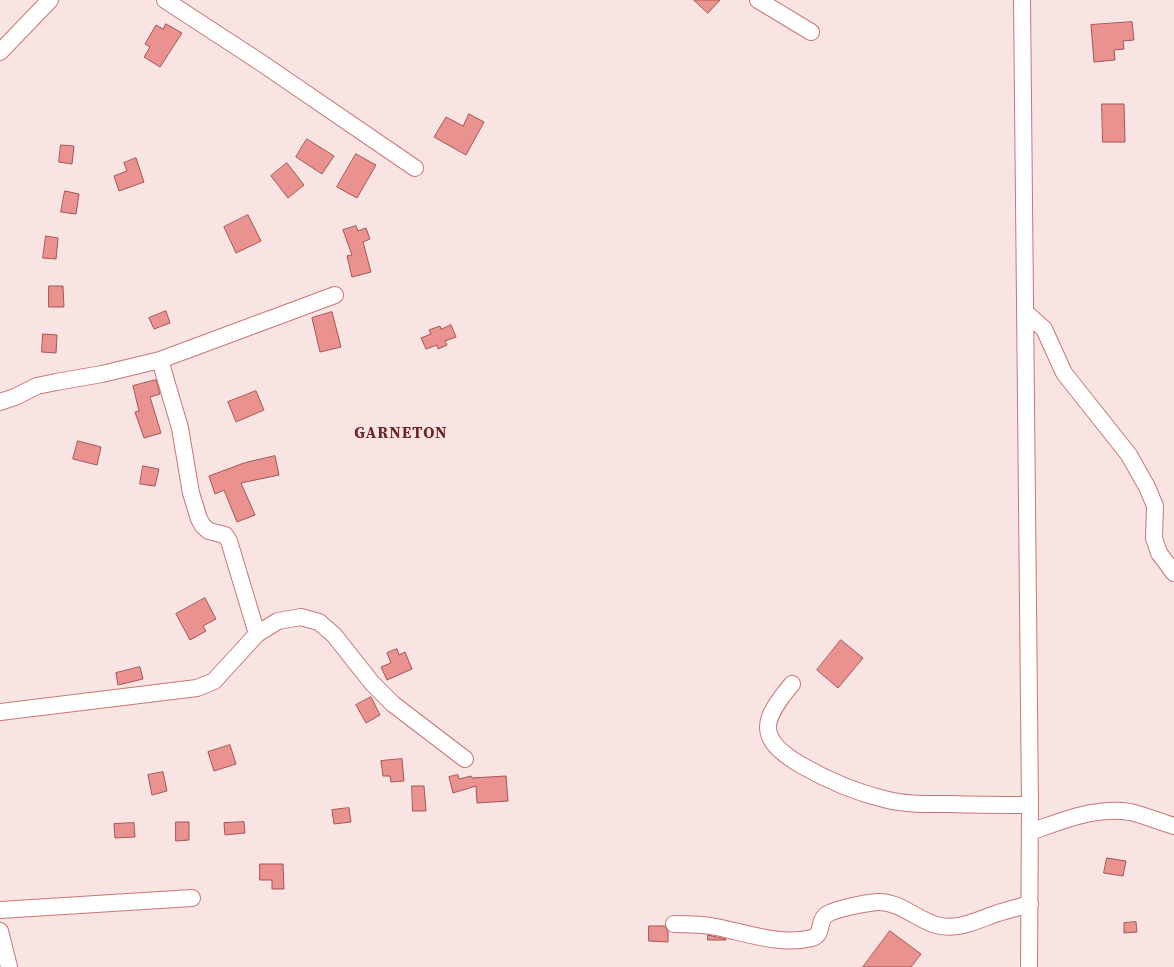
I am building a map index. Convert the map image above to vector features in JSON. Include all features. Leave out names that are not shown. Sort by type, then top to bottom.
[{"type":"street","points":[[0,52],[50,0]]},
{"type":"street","points":[[165,0],[415,168]]},
{"type":"street","points":[[758,0],[811,32]]},
{"type":"street","points":[[1022,0],[1030,805],[1029,967]]},
{"type":"street","points":[[0,402],[15,397],[37,386],[102,374],[160,360],[335,295]]},
{"type":"street","points":[[1025,312],[1044,328],[1064,373],[1129,454],[1147,487],[1155,506],[1154,538],[1159,553],[1174,573]]},
{"type":"street","points":[[160,360],[180,428],[191,493],[199,519],[203,526],[209,531],[225,535],[229,541],[257,634]]},
{"type":"street","points":[[0,712],[196,688],[214,681],[257,634],[278,621],[301,617],[319,622],[334,635],[372,683],[393,704],[465,759]]},
{"type":"street","points":[[792,684],[778,700],[768,719],[768,735],[776,748],[795,762],[824,778],[885,800],[921,804],[1030,805]]},
{"type":"street","points":[[1030,832],[1063,820],[1111,810],[1130,812],[1174,826]]},
{"type":"street","points":[[0,910],[192,898]]},
{"type":"street","points":[[674,924],[699,924],[770,939],[789,940],[812,938],[817,936],[821,922],[829,913],[836,910],[875,902],[885,902],[895,905],[935,925],[948,927],[961,926],[1030,904]]},
{"type":"street","points":[[0,931],[9,967]]},
{"type":"building","points":[[694,0],[720,0],[708,13]]},
{"type":"building","points":[[1132,22],[1134,40],[1123,41],[1124,49],[1114,50],[1115,60],[1094,62],[1091,25]]},
{"type":"building","points":[[166,24],[182,33],[160,67],[144,57],[150,47],[145,44],[156,25],[163,29]]},
{"type":"building","points":[[1102,104],[1124,104],[1125,142],[1103,142]]},
{"type":"building","points":[[469,114],[484,122],[466,155],[434,137],[446,117],[463,126]]},
{"type":"building","points":[[307,139],[334,156],[322,174],[296,157]]},
{"type":"building","points":[[61,145],[74,146],[72,164],[59,162]]},
{"type":"building","points":[[356,154],[376,165],[357,198],[337,187]]},
{"type":"building","points":[[136,158],[144,182],[119,191],[114,176],[127,171],[124,163]]},
{"type":"building","points":[[287,163],[304,185],[288,198],[271,176]]},
{"type":"building","points":[[65,191],[79,194],[76,214],[61,212]]},
{"type":"building","points":[[248,215],[261,241],[236,253],[224,227]]},
{"type":"building","points":[[356,226],[358,231],[366,228],[370,239],[363,242],[371,272],[352,277],[347,256],[352,255],[343,230]]},
{"type":"building","points":[[46,236],[58,238],[56,259],[43,258]]},
{"type":"building","points":[[49,286],[63,286],[64,307],[49,307]]},
{"type":"building","points":[[166,311],[170,323],[154,329],[149,318]]},
{"type":"building","points":[[332,312],[341,347],[320,352],[312,318]]},
{"type":"building","points":[[451,325],[456,337],[445,341],[447,345],[438,349],[437,345],[426,349],[421,338],[431,334],[429,330],[440,326],[441,329]]},
{"type":"building","points":[[43,334],[57,335],[56,353],[42,352]]},
{"type":"building","points":[[156,380],[160,394],[150,397],[161,433],[144,438],[135,412],[139,411],[133,386]]},
{"type":"building","points":[[256,391],[264,410],[236,422],[228,402]]},
{"type":"building","points":[[78,441],[101,447],[97,465],[73,459]]},
{"type":"building","points":[[275,456],[279,475],[241,483],[255,515],[237,522],[224,490],[215,494],[209,476],[244,463]]},
{"type":"building","points":[[143,466],[159,469],[155,486],[140,484]]},
{"type":"building","points":[[205,598],[216,619],[203,626],[206,631],[190,640],[176,614]]},
{"type":"building","points":[[841,640],[863,658],[838,688],[817,670]]},
{"type":"building","points":[[397,649],[399,655],[405,652],[412,669],[387,680],[381,667],[391,663],[387,653]]},
{"type":"building","points":[[140,667],[143,679],[118,685],[116,673]]},
{"type":"building","points":[[371,697],[380,715],[366,723],[356,705]]},
{"type":"building","points":[[230,745],[236,764],[214,771],[208,752]]},
{"type":"building","points":[[402,759],[404,781],[391,782],[390,776],[383,776],[381,761]]},
{"type":"building","points":[[163,772],[167,791],[152,795],[148,775]]},
{"type":"building","points":[[458,775],[459,779],[471,776],[472,778],[506,776],[508,801],[477,803],[476,786],[453,793],[449,777]]},
{"type":"building","points":[[412,786],[424,786],[426,811],[413,811]]},
{"type":"building","points":[[349,808],[351,822],[334,824],[332,810]]},
{"type":"building","points":[[176,822],[189,822],[189,840],[176,841]]},
{"type":"building","points":[[244,822],[245,833],[225,835],[224,823]]},
{"type":"building","points":[[134,823],[135,837],[115,838],[114,824]]},
{"type":"building","points":[[1107,858],[1126,861],[1123,876],[1104,873]]},
{"type":"building","points":[[260,864],[283,864],[284,889],[272,889],[272,880],[260,880]]},
{"type":"building","points":[[1136,922],[1137,932],[1124,933],[1124,923]]},
{"type":"building","points":[[649,926],[665,926],[668,932],[668,942],[649,941]]},
{"type":"building","points":[[890,931],[921,954],[911,967],[863,967]]},
{"type":"building","points":[[708,935],[726,939],[726,940],[708,940]]},
{"type":"district","name":"GARNETON","points":[[401,434]]}]
